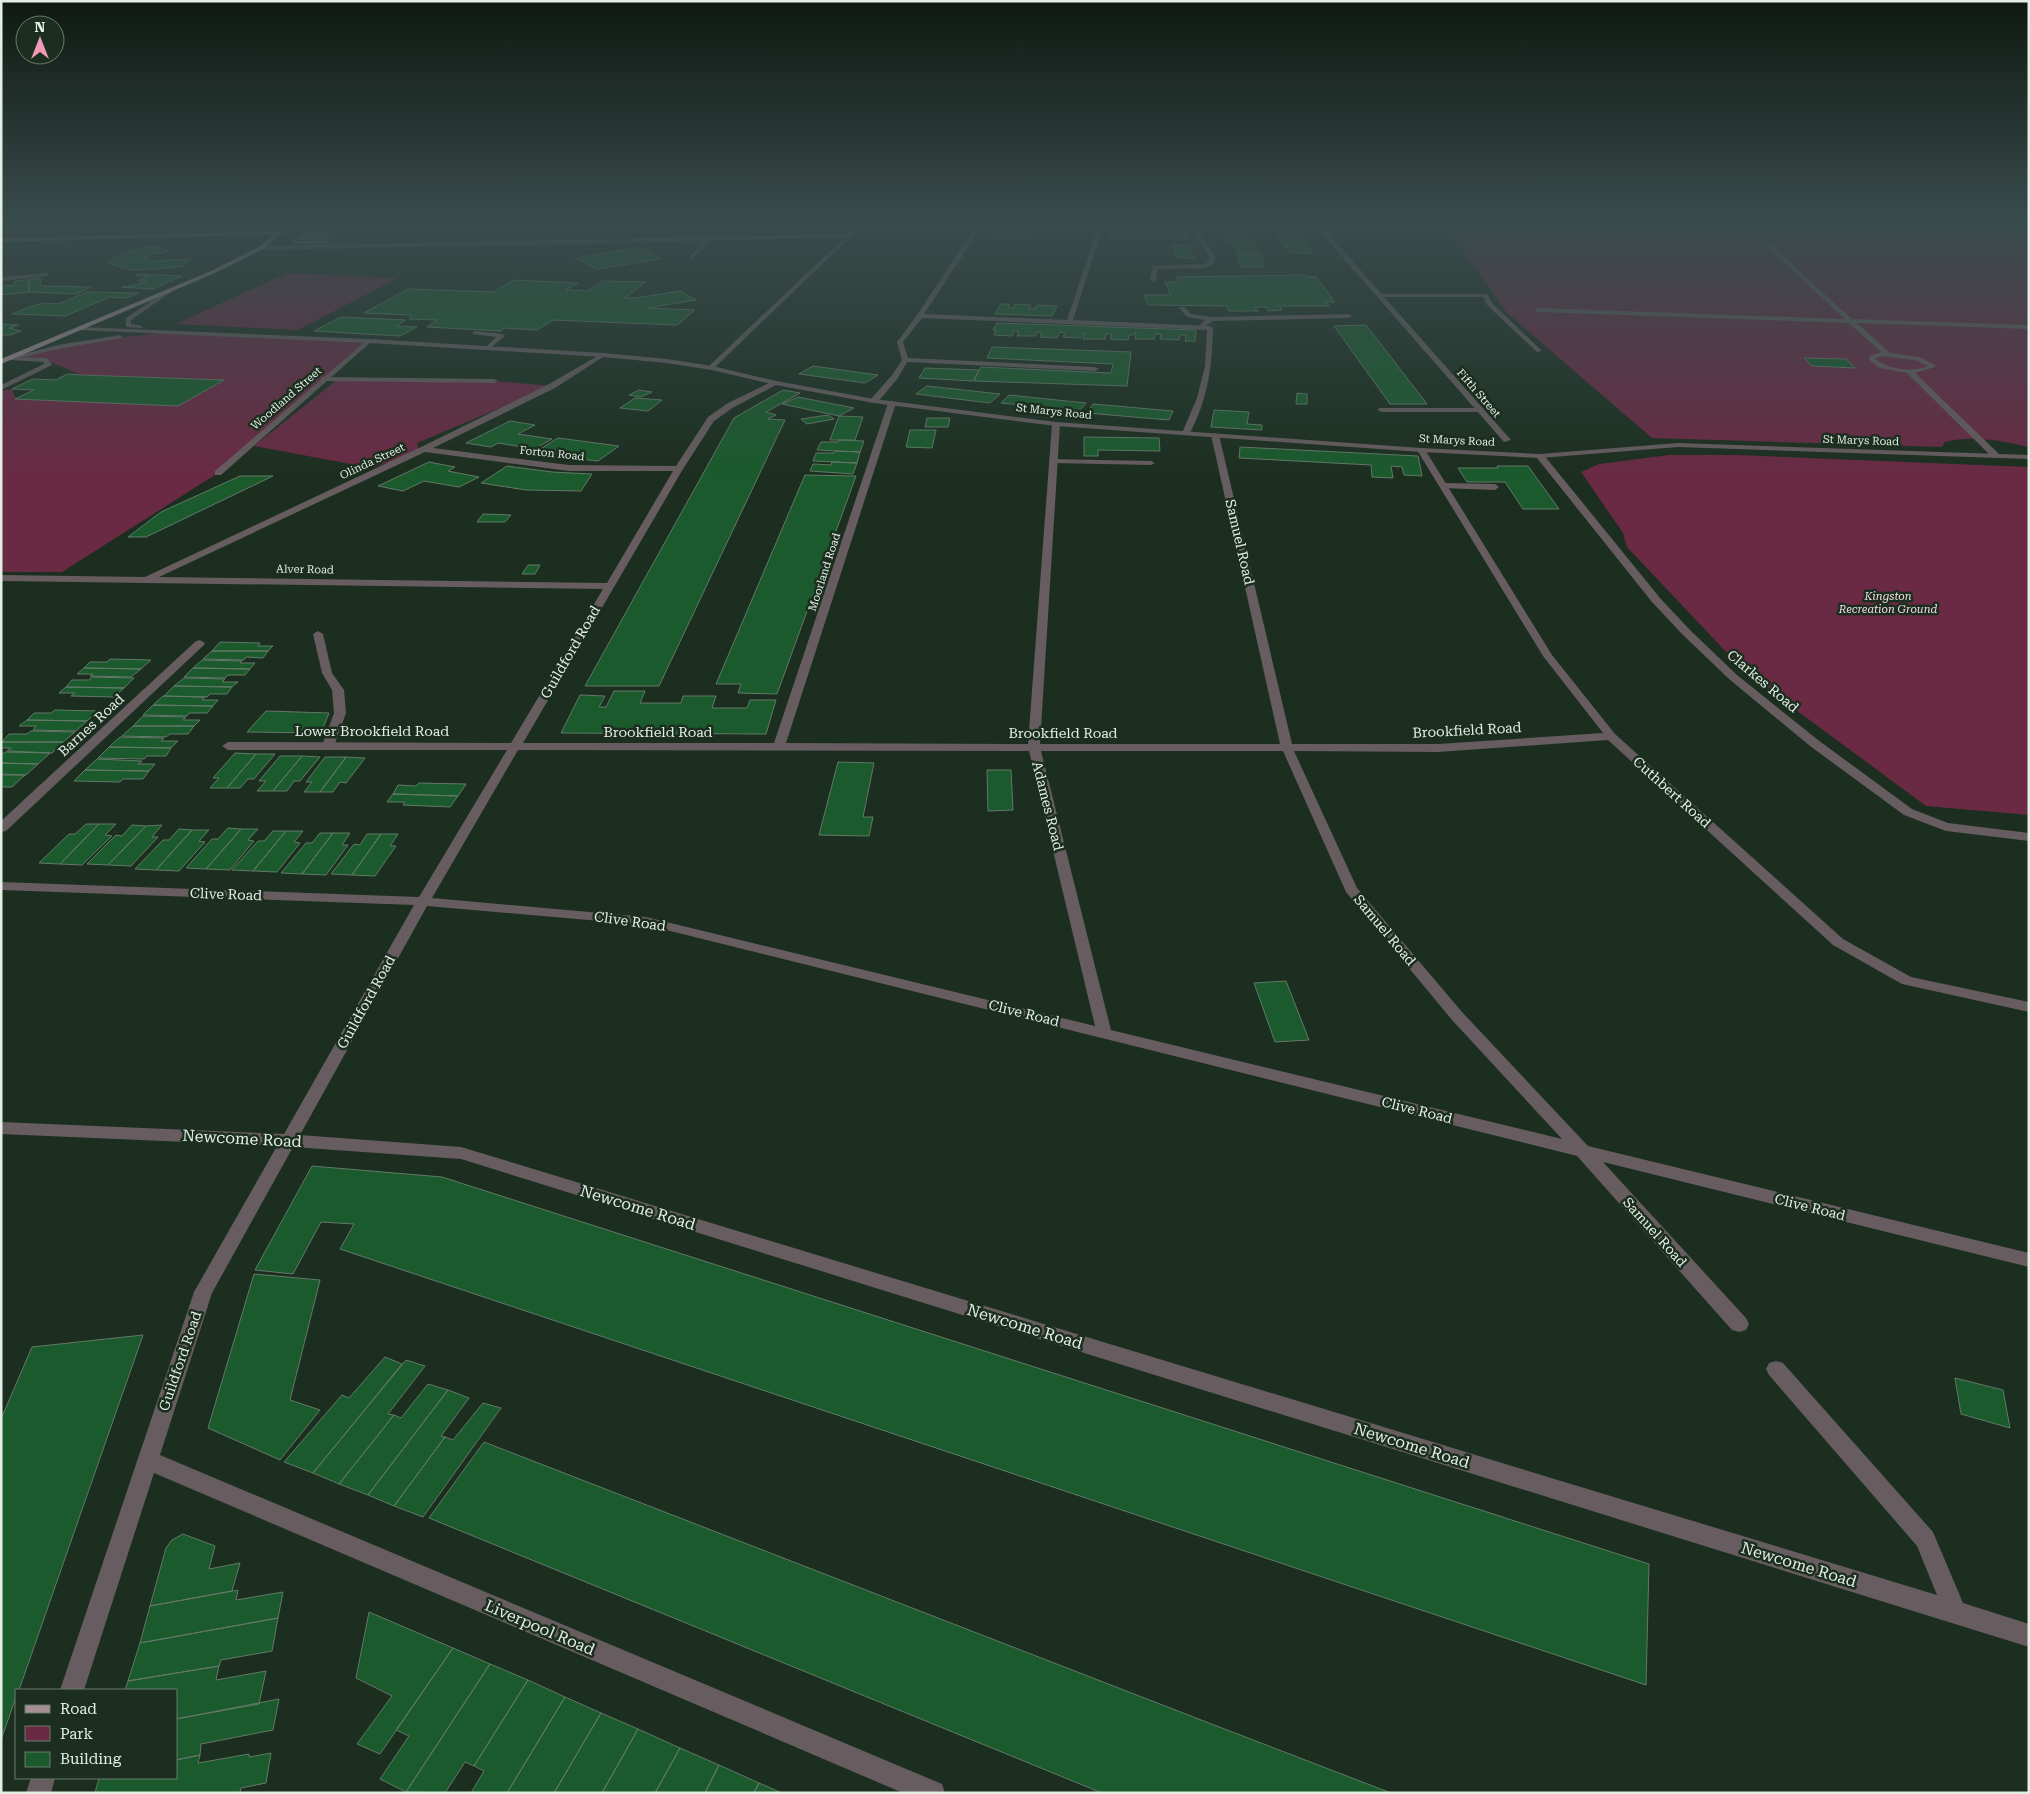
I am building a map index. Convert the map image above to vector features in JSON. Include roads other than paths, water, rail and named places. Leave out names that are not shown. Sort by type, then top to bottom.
[{"type":"main road","points":[[1,362],[126,310]]},
{"type":"street","points":[[142,310],[128,319],[128,326],[173,332]]},
{"type":"street","points":[[712,368],[773,310]]},
{"type":"street","points":[[874,401],[895,376],[905,360],[900,342],[924,310]]},
{"type":"street","points":[[1070,321],[1074,310]]},
{"type":"street","points":[[1184,310],[1189,316],[1211,319],[1349,316]]},
{"type":"street","name":"Fifth Street","points":[[1393,310],[1506,440]]},
{"type":"street","points":[[1495,310],[1539,351]]},
{"type":"street","points":[[1538,310],[2029,327]]},
{"type":"street","points":[[1839,310],[1887,354]]},
{"type":"street","points":[[920,316],[1201,326],[1210,328],[1209,366],[1201,398],[1186,433]]},
{"type":"street","points":[[1201,326],[1211,319]]},
{"type":"street","name":"St Marys Road","points":[[81,329],[369,341],[603,355],[667,361],[712,368],[776,384],[892,404],[1056,424],[1421,450],[1540,456],[1678,445],[2029,457]]},
{"type":"street","points":[[11,358],[95,340],[173,332]]},
{"type":"street","points":[[475,334],[502,336],[489,347]]},
{"type":"street","name":"Woodland Street","points":[[218,473],[369,341]]},
{"type":"street","points":[[1887,354],[1917,358],[1933,366],[1926,370],[1908,371],[1888,368],[1871,359],[1875,355],[1887,354]]},
{"type":"street","name":"Olinda Street","points":[[146,579],[424,449],[552,386],[603,355]]},
{"type":"street","points":[[1,388],[48,365],[46,360],[11,358]]},
{"type":"street","points":[[905,360],[1095,369]]},
{"type":"street","points":[[1908,371],[1995,455]]},
{"type":"street","points":[[325,379],[494,381]]},
{"type":"street","name":"Guildford Road","points":[[72,1689],[203,1292],[423,901],[679,469],[711,419],[731,405],[776,384]]},
{"type":"street","name":"Moorland Road","points":[[779,748],[892,404]]},
{"type":"street","points":[[1382,410],[1481,410]]},
{"type":"street","name":"Adames Road","points":[[1056,424],[1034,748],[1104,1033]]},
{"type":"street","name":"Samuel Road","points":[[1215,435],[1287,748],[1351,889],[1457,1016],[1583,1151],[1739,1324]]},
{"type":"street","name":"Forton Road","points":[[424,449],[569,468],[679,469]]},
{"type":"street","name":"Cuthbert Road","points":[[1421,450],[1548,656],[1610,736],[1838,942],[1907,982],[2029,1007]]},
{"type":"street","name":"Clarkes Road","points":[[1540,456],[1650,593],[1686,632],[1733,677],[1814,743],[1908,812],[1946,827],[2029,837]]},
{"type":"street","points":[[1053,461],[1151,463]]},
{"type":"street","points":[[1444,486],[1495,487]]},
{"type":"street","name":"Alver Road","points":[[1,578],[608,586]]},
{"type":"street","points":[[318,634],[327,673],[338,690],[340,713],[328,746]]},
{"type":"street","name":"Barnes Road","points":[[1,828],[200,643]]},
{"type":"street","name":"Brookfield Road","points":[[515,746],[1438,748],[1610,736]]},
{"type":"street","name":"Lower Brookfield Road","points":[[228,746],[515,746]]},
{"type":"street","name":"Clive Road","points":[[1,886],[423,901],[646,921],[2029,1260]]},
{"type":"street","name":"Newcome Road","points":[[1,1128],[288,1140],[461,1152],[2029,1636]]},
{"type":"street","points":[[1776,1369],[1925,1539],[1955,1612]]},
{"type":"street","name":"Liverpool Road","points":[[147,1460],[933,1793]]},
{"type":"street","points":[[38,1793],[43,1779]]},
{"type":"park label","name":"Kingston Recreation Ground","points":[[1888,602]]}]
